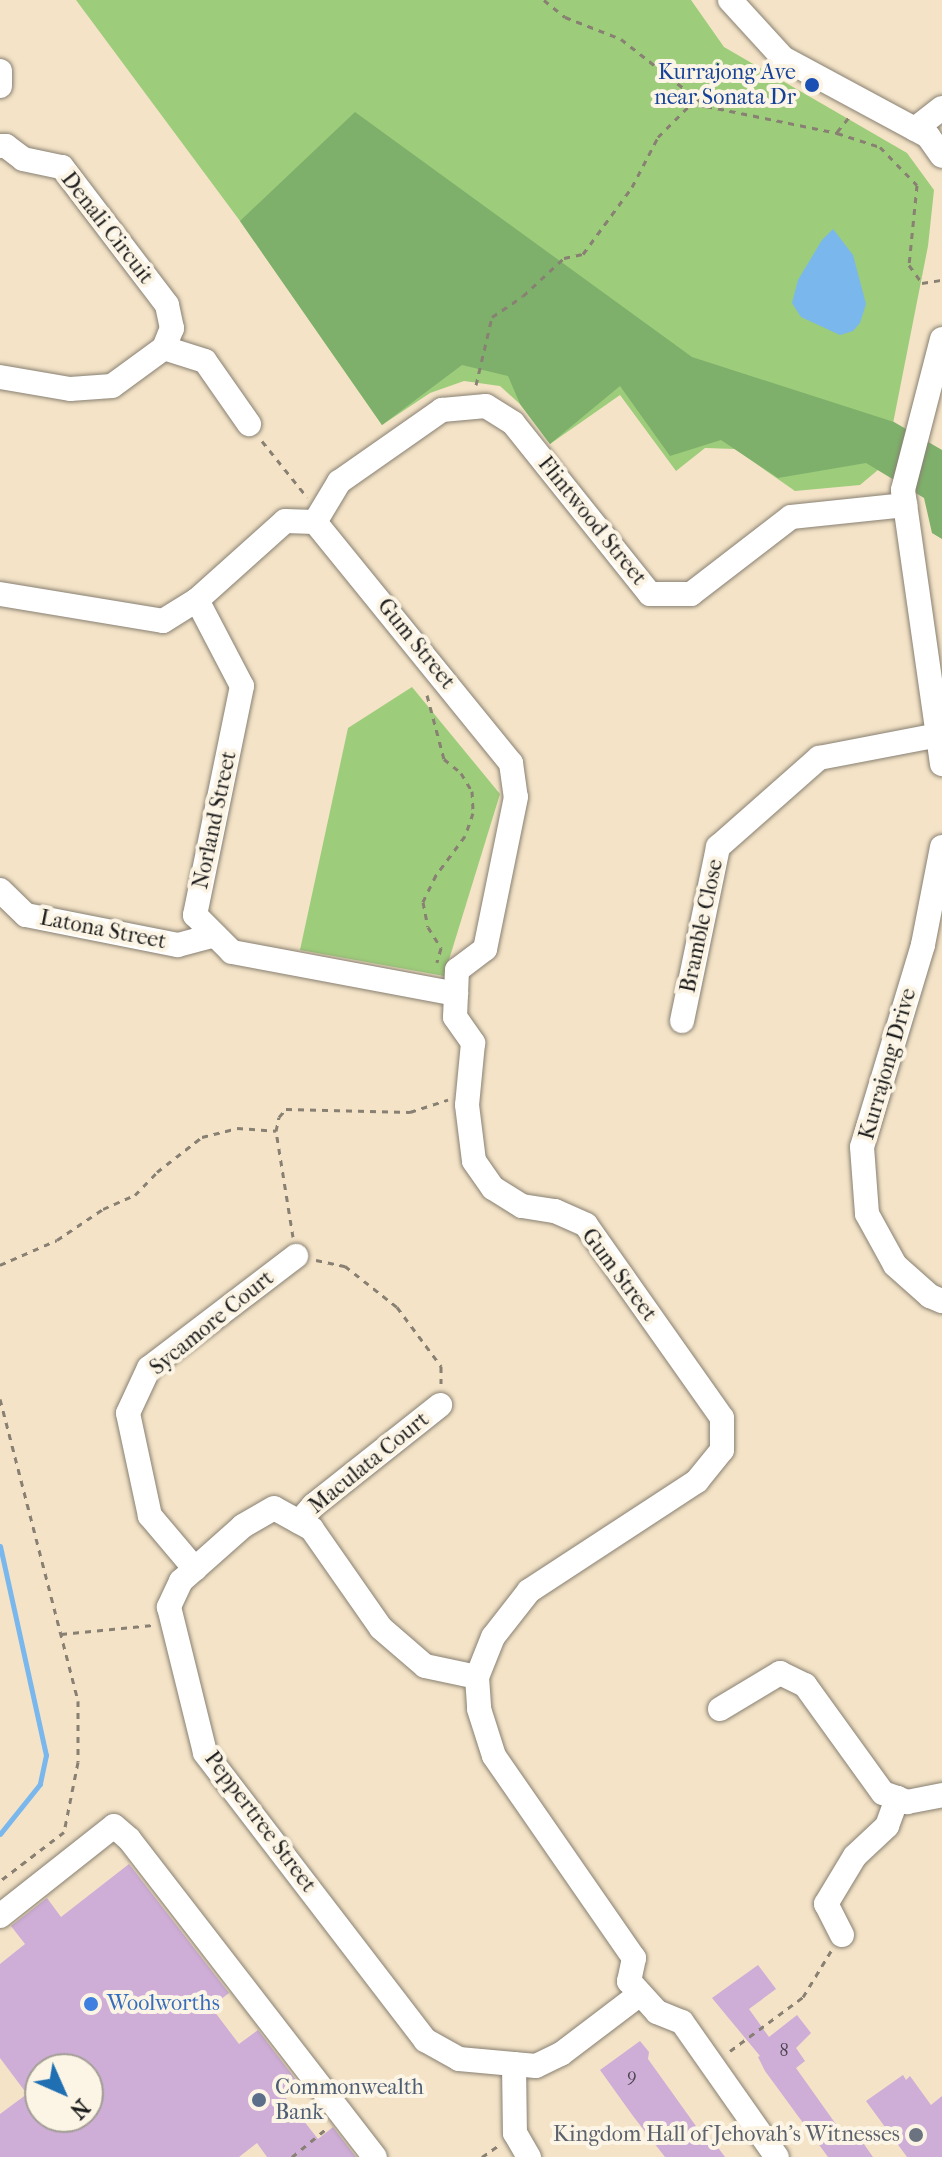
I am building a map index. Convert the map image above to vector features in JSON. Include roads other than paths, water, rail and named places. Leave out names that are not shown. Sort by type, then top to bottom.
[{"type":"street","points":[[730,0],[783,58],[928,136],[942,156]]},
{"type":"street","points":[[0,71],[0,86]]},
{"type":"street","points":[[915,129],[942,108]]},
{"type":"street","name":"Denali Circuit","points":[[0,146],[6,146],[23,159],[62,167],[167,305],[172,328],[164,348]]},
{"type":"street","points":[[942,339],[903,490],[942,764]]},
{"type":"street","points":[[0,377],[70,389],[112,386],[164,348],[205,361],[249,424]]},
{"type":"street","name":"Flintwood Street","points":[[318,516],[339,482],[442,410],[486,406],[513,423],[650,594],[691,594],[791,517],[905,505]]},
{"type":"street","points":[[0,594],[163,621],[197,600],[285,521],[318,516]]},
{"type":"street","name":"Gum Street","points":[[318,516],[511,763],[516,797],[485,949],[457,970],[455,1017],[473,1043],[467,1105],[474,1161],[493,1188],[522,1206],[555,1211],[586,1225],[722,1418],[722,1450],[697,1481],[529,1591],[493,1637],[477,1677],[479,1709],[494,1756],[634,1958],[629,1981],[640,1994]]},
{"type":"street","name":"Norland Street","points":[[197,600],[242,686],[195,915],[232,952],[456,994]]},
{"type":"street","name":"Bramble Close","points":[[682,1021],[718,847],[819,758],[938,735]]},
{"type":"street","name":"Kurrajong Drive","points":[[942,847],[936,903],[862,1147],[867,1214],[895,1265],[930,1296],[942,1301]]},
{"type":"street","name":"Latona Street","points":[[0,890],[26,915],[178,945],[215,935]]},
{"type":"street","name":"Sycamore Court","points":[[195,1569],[150,1516],[128,1413],[149,1368],[296,1256]]},
{"type":"street","name":"Maculata Court","points":[[299,1522],[314,1505],[440,1405]]},
{"type":"street","name":"Peppertree Street","points":[[299,1522],[274,1508],[243,1526],[181,1581],[169,1607],[205,1753],[425,2040],[459,2059],[536,2066],[561,2054],[640,1994]]},
{"type":"street","points":[[299,1522],[312,1529],[381,1628],[425,1666],[477,1677]]},
{"type":"street","points":[[720,1709],[780,1673],[805,1685],[890,1796],[907,1802],[942,1795]]},
{"type":"street","points":[[842,1935],[826,1904],[855,1856],[887,1826],[890,1796]]},
{"type":"street","points":[[0,1916],[114,1826],[129,1839],[375,2157]]},
{"type":"street","points":[[640,1994],[657,2012],[682,2022],[777,2157]]},
{"type":"street","points":[[514,2064],[515,2133],[529,2157]]},
{"type":"water","points":[[833,229],[853,255],[866,304],[860,323],[853,331],[840,335],[801,317],[792,303],[798,280],[822,240]]},
{"type":"waterway","points":[[0,1546],[46,1755],[40,1784],[0,1834]]},
{"type":"place","name":"Kurrajong Ave near Sonata Dr","points":[[812,85]]},
{"type":"place","name":"Woolworths","points":[[91,2004]]},
{"type":"place","name":"Commonwealth Bank","points":[[259,2100]]},
{"type":"place","name":"Kingdom Hall of Jehovah's Witnesses","points":[[916,2135]]}]
